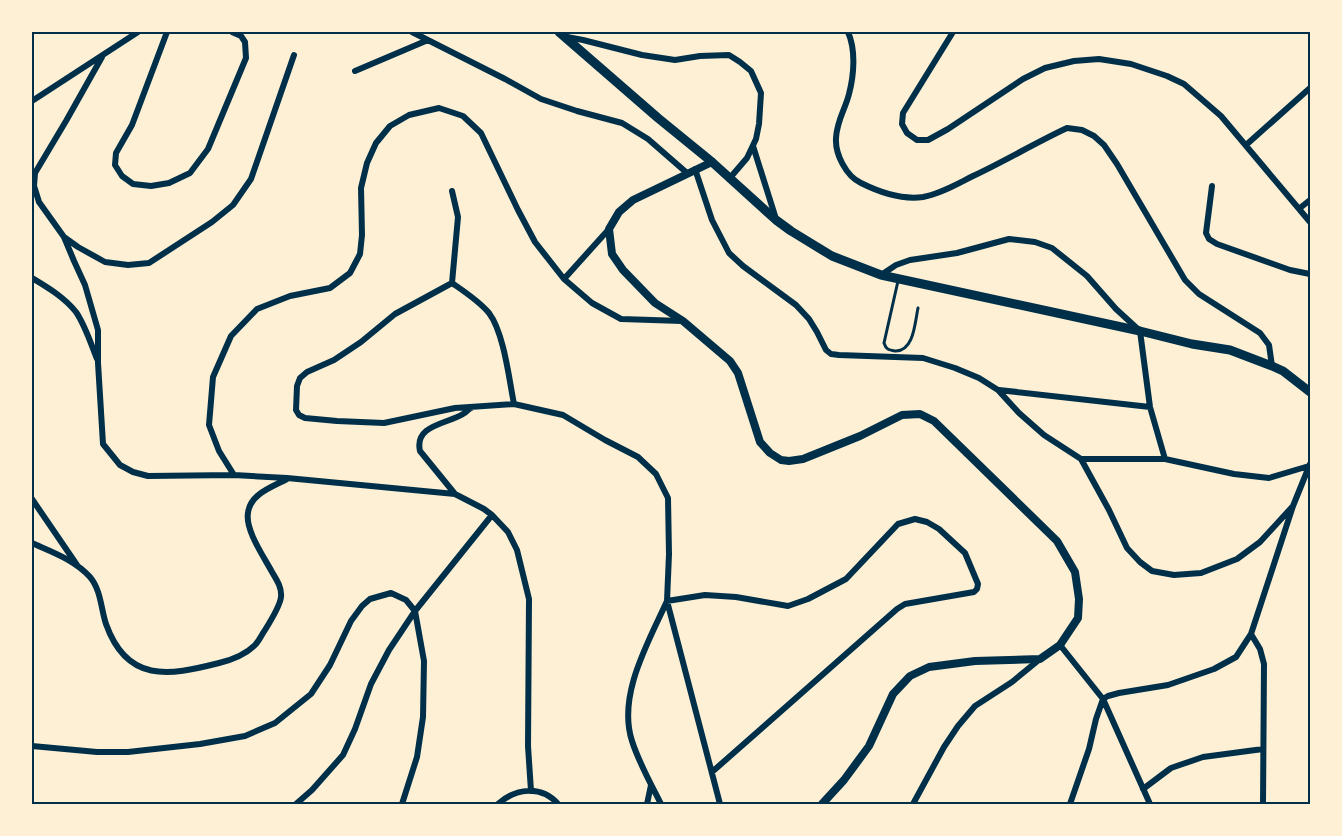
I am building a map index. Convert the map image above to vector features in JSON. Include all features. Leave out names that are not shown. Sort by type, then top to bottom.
[{"type":"main road","points":[[562,34],[777,220],[832,256],[881,275],[1192,344],[1230,350],[1283,371],[1311,392]]},
{"type":"street","points":[[32,101],[138,32]]},
{"type":"street","points":[[168,32],[132,125],[116,153],[115,165],[122,176],[133,184],[151,186],[169,183],[190,173],[208,149],[246,58],[244,42],[240,36],[232,32]]},
{"type":"street","points":[[412,32],[541,99],[622,123],[691,171],[729,253],[743,267],[796,305],[831,354],[922,358],[979,378],[998,390],[1044,435],[1081,459],[1127,548],[1152,571],[1174,575],[1201,573],[1237,559],[1260,542],[1293,506]]},
{"type":"street","points":[[848,32],[852,41],[854,65],[849,95],[837,124],[836,141],[839,159],[854,180],[894,196],[922,197],[948,189],[1067,128],[1082,130],[1094,136],[1104,145],[1185,280],[1199,294],[1260,333],[1269,345],[1272,366]]},
{"type":"street","points":[[953,32],[903,113],[902,124],[907,133],[917,140],[928,140],[948,129],[1023,79],[1045,68],[1074,61],[1099,59],[1131,64],[1184,84],[1221,116],[1311,222]]},
{"type":"street","points":[[562,34],[642,55],[675,60],[729,55],[741,62],[751,71],[761,93],[759,124],[756,139],[747,158],[729,179]]},
{"type":"street","points":[[355,70],[428,40]]},
{"type":"street","points":[[64,237],[105,262],[128,265],[149,263],[212,222],[233,205],[251,179],[294,55]]},
{"type":"street","points":[[102,57],[35,173],[34,186],[39,202],[64,237],[85,285],[98,330],[104,444],[120,465],[148,476],[234,475],[287,478],[455,494],[492,515],[508,532],[517,550],[529,599],[528,746],[531,791]]},
{"type":"street","points":[[1246,145],[1311,88]]},
{"type":"street","points":[[234,475],[219,452],[209,425],[213,377],[231,336],[257,309],[290,296],[330,288],[350,273],[360,254],[361,188],[367,163],[376,143],[390,126],[409,115],[439,108],[463,116],[481,133],[535,242],[564,279],[592,303],[621,319],[683,321]]},
{"type":"street","points":[[753,146],[777,220]]},
{"type":"street","points":[[564,279],[609,229],[619,212],[633,200],[712,162]]},
{"type":"street","points":[[1212,186],[1206,233],[1209,239],[1258,260],[1290,270],[1311,273]]},
{"type":"street","points":[[452,191],[458,217],[453,283]]},
{"type":"street","points":[[1300,208],[1311,200]]},
{"type":"street","points":[[609,229],[612,254],[623,270],[655,303],[683,321],[730,361],[738,373],[760,442],[770,453],[781,460],[803,459],[860,436],[902,415],[920,414],[934,421],[1057,541],[1075,572],[1079,598],[1078,618],[1060,645],[1012,682],[975,706],[944,747],[913,804]]},
{"type":"street","points":[[881,275],[896,265],[910,260],[957,253],[1009,239],[1035,242],[1052,248],[1087,276],[1116,309],[1140,331],[1150,407],[1165,459]]},
{"type":"street","points":[[32,278],[56,292],[76,312],[98,363]]},
{"type":"street","points":[[453,283],[491,315],[500,338],[514,405]]},
{"type":"street","points":[[453,283],[395,314],[361,342],[334,360],[307,372],[300,378],[297,386],[296,410],[305,418],[384,423],[455,408],[514,405],[563,415],[638,457],[656,474],[668,498],[667,601],[720,804]]},
{"type":"street","points":[[998,390],[1150,407]]},
{"type":"street","points":[[455,494],[420,451],[419,443],[429,428],[464,414],[471,407]]},
{"type":"street","points":[[1081,459],[1165,459],[1234,474],[1269,477],[1310,465]]},
{"type":"street","points":[[1070,804],[1103,699],[1119,693],[1168,685],[1214,669],[1236,657],[1251,634],[1293,506],[1310,465]]},
{"type":"street","points":[[32,499],[77,565],[91,579],[116,647],[129,662],[150,671],[171,672],[201,668],[233,659],[256,645],[281,597],[279,584],[251,533],[247,514],[252,502],[262,492],[287,478]]},
{"type":"street","points":[[296,804],[312,790],[343,755],[371,684],[389,650],[415,611],[492,515]]},
{"type":"street","points":[[667,601],[705,595],[736,597],[788,606],[808,599],[846,579],[898,524],[915,519],[927,522],[939,529],[965,553],[978,584],[974,592],[905,604],[897,609],[712,772]]},
{"type":"street","points":[[32,543],[77,565]]},
{"type":"street","points":[[32,746],[97,752],[128,752],[200,744],[245,736],[275,723],[311,694],[330,665],[351,621],[362,606],[370,599],[391,593],[406,600],[415,611],[424,661],[423,717],[417,757],[402,804]]},
{"type":"street","points":[[661,804],[632,740],[629,696],[639,662],[667,601]]},
{"type":"street","points":[[1251,634],[1260,649],[1264,664],[1263,804]]},
{"type":"street","points":[[1060,645],[1103,699],[1150,804]]},
{"type":"street","points":[[822,804],[844,780],[869,746],[893,694],[910,676],[929,667],[1040,659]]},
{"type":"street","points":[[1143,789],[1171,768],[1203,757],[1263,749]]},
{"type":"street","points":[[647,804],[651,784]]},
{"type":"street","points":[[498,804],[518,792],[531,791],[544,794],[558,804]]},
{"type":"lane","points":[[898,279],[884,343],[888,350],[901,351],[906,348],[910,342],[918,308]]}]
